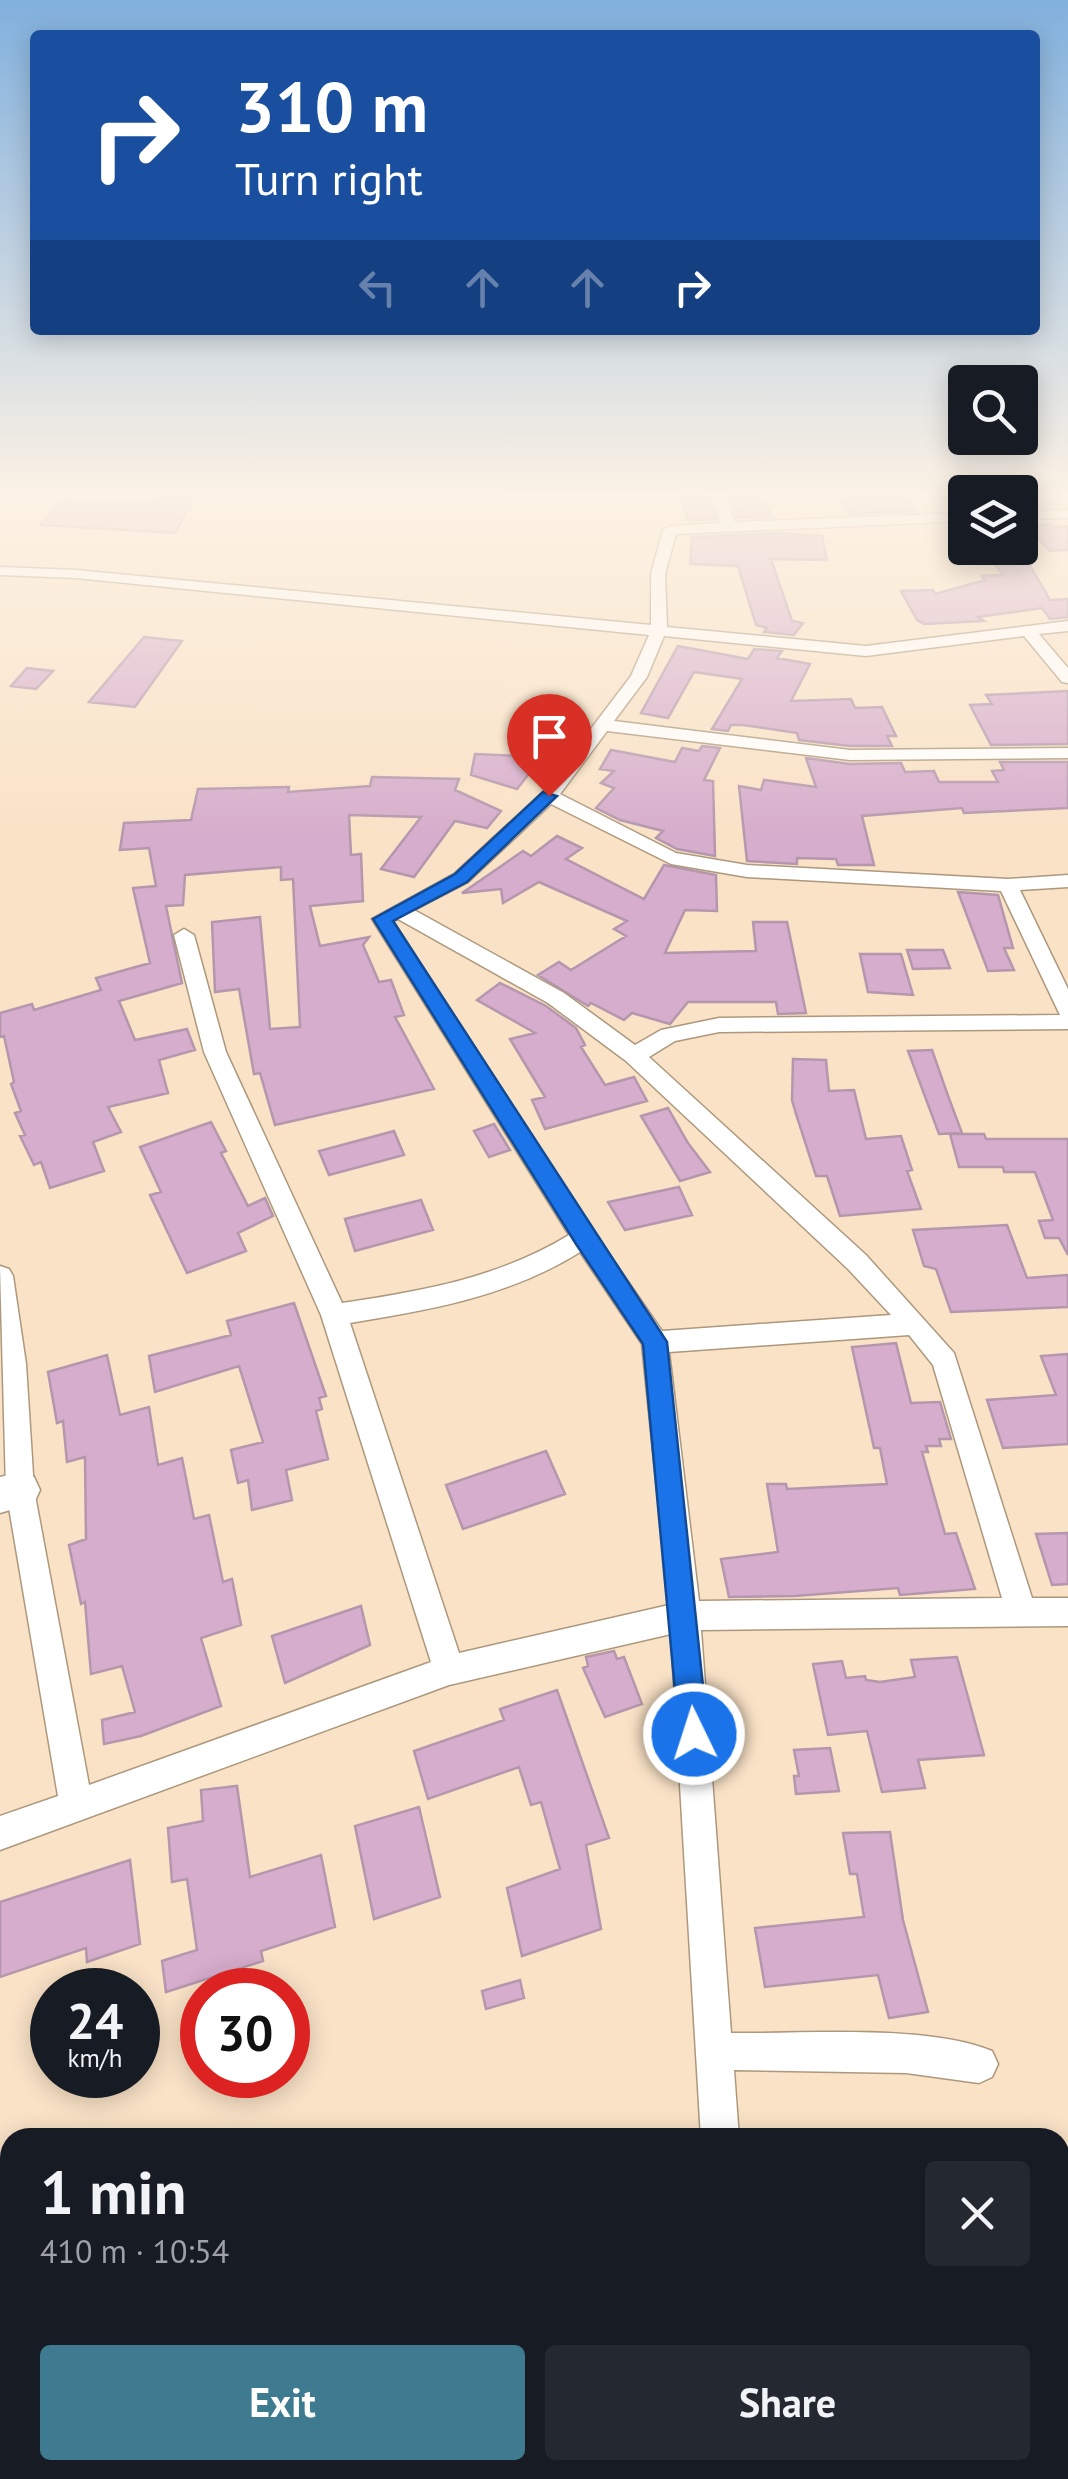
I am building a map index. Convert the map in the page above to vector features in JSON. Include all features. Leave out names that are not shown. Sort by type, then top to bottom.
[{"type":"street","points":[[416,607],[866,651],[1068,626]]},
{"type":"street","points":[[659,607],[659,630],[639,677],[549,796],[461,878],[382,919],[584,1238],[655,1342],[685,1616],[720,2128]]},
{"type":"street","points":[[1029,632],[1068,678]]},
{"type":"street","points":[[603,725],[850,755],[1068,753]]},
{"type":"street","points":[[549,796],[671,858],[747,871],[1008,885],[1068,881]]},
{"type":"street","points":[[1008,885],[1068,1011]]},
{"type":"street","points":[[398,910],[556,998],[634,1056],[857,1262],[916,1324],[945,1361],[1022,1614]]},
{"type":"street","points":[[184,936],[214,1052],[334,1315],[449,1670]]},
{"type":"street","points":[[634,1056],[669,1034],[720,1025],[1068,1022]]},
{"type":"street","points":[[334,1315],[426,1300],[511,1280],[584,1238]]},
{"type":"street","points":[[0,1276],[12,1364],[10,1492],[77,1808]]},
{"type":"street","points":[[655,1342],[916,1324]]},
{"type":"street","points":[[0,1832],[77,1808],[449,1670],[685,1616],[1068,1612]]},
{"type":"street","points":[[717,2051],[906,2054],[979,2064]]},
{"type":"building","points":[[750,607],[787,607],[792,621],[803,623],[794,635],[764,632],[767,628],[756,625]]},
{"type":"building","points":[[910,607],[1068,607],[1068,617],[1050,619],[1042,608],[978,617],[984,621],[924,624]]},
{"type":"building","points":[[144,637],[182,641],[135,707],[89,702]]},
{"type":"building","points":[[678,646],[748,659],[754,649],[782,651],[777,658],[810,664],[791,701],[851,699],[855,708],[882,707],[896,736],[887,736],[892,746],[799,740],[797,733],[743,725],[731,725],[728,731],[712,729],[742,679],[694,672],[668,718],[641,713]]},
{"type":"building","points":[[27,668],[53,671],[36,689],[11,686]]},
{"type":"building","points":[[1068,691],[1068,744],[991,745],[970,705],[992,704],[986,695]]},
{"type":"building","points":[[702,746],[720,748],[704,780],[713,781],[715,856],[677,849],[656,838],[663,831],[620,820],[596,808],[614,788],[601,783],[614,771],[600,769],[611,750],[675,762],[682,748],[699,751]]},
{"type":"building","points":[[475,754],[542,757],[517,789],[471,775]]},
{"type":"building","points":[[806,758],[850,764],[901,763],[905,772],[934,771],[939,782],[998,782],[992,771],[1004,770],[1000,762],[1068,762],[1068,808],[964,813],[962,808],[862,816],[874,865],[838,865],[836,859],[797,858],[797,864],[747,861],[739,786],[761,790],[764,780],[816,787]]},
{"type":"building","points":[[372,777],[459,779],[455,790],[501,811],[487,828],[455,821],[414,877],[381,869],[421,817],[349,815],[351,855],[361,854],[363,901],[310,906],[320,946],[369,937],[363,945],[379,982],[391,980],[404,1015],[395,1017],[434,1089],[275,1125],[260,1073],[254,1074],[239,989],[215,992],[212,922],[260,917],[270,1029],[300,1027],[293,879],[281,880],[281,867],[185,875],[183,905],[166,906],[182,983],[119,1001],[135,1040],[187,1029],[195,1050],[159,1060],[168,1093],[108,1107],[121,1132],[93,1142],[104,1171],[50,1188],[41,1162],[34,1165],[20,1136],[25,1135],[15,1113],[21,1111],[11,1084],[14,1082],[4,1036],[0,1037],[0,1013],[32,1004],[34,1010],[101,990],[96,978],[150,963],[133,888],[156,886],[149,848],[120,850],[124,823],[191,820],[198,789],[289,787],[288,792],[370,786]]},
{"type":"building","points":[[557,836],[582,848],[566,859],[644,899],[664,865],[716,875],[717,911],[685,910],[665,953],[756,951],[753,922],[787,922],[806,1013],[778,1014],[776,1002],[688,1002],[670,1024],[632,1013],[624,1020],[591,1003],[588,1006],[538,975],[559,962],[571,970],[626,936],[614,929],[627,921],[539,882],[503,903],[501,889],[462,893],[523,851],[531,856]]},
{"type":"building","points":[[958,892],[998,895],[1013,948],[1004,948],[1014,970],[988,971]]},
{"type":"building","points":[[907,950],[943,950],[950,968],[913,969]]},
{"type":"building","points":[[860,954],[901,954],[913,995],[868,992]]},
{"type":"building","points":[[500,983],[546,1006],[576,1028],[585,1045],[581,1047],[605,1085],[634,1077],[647,1101],[545,1129],[532,1100],[545,1097],[510,1039],[535,1033],[477,1000]]},
{"type":"building","points":[[932,1050],[962,1133],[939,1134],[908,1051]]},
{"type":"building","points":[[793,1059],[826,1060],[829,1091],[854,1090],[866,1139],[901,1136],[912,1170],[907,1171],[921,1209],[840,1216],[827,1176],[816,1176],[796,1114],[792,1100]]},
{"type":"building","points":[[668,1108],[710,1172],[680,1181],[641,1116]]},
{"type":"building","points":[[211,1122],[226,1151],[221,1153],[248,1206],[265,1198],[273,1216],[238,1233],[246,1251],[187,1273],[150,1195],[161,1192],[140,1147]]},
{"type":"building","points":[[494,1124],[510,1150],[489,1157],[474,1131]]},
{"type":"building","points":[[394,1131],[404,1155],[329,1175],[319,1151]]},
{"type":"building","points":[[950,1134],[984,1134],[986,1139],[1068,1139],[1068,1255],[1059,1238],[1045,1238],[1039,1221],[1053,1220],[1035,1172],[959,1167]]},
{"type":"building","points":[[679,1187],[692,1215],[625,1230],[608,1202]]},
{"type":"building","points":[[421,1200],[433,1230],[355,1251],[345,1219]]},
{"type":"building","points":[[1007,1225],[1027,1278],[1068,1275],[1068,1307],[951,1312],[936,1269],[924,1266],[913,1230]]},
{"type":"building","points":[[294,1303],[326,1396],[319,1398],[322,1409],[316,1411],[328,1459],[286,1470],[292,1500],[252,1510],[248,1480],[238,1483],[231,1450],[263,1442],[239,1366],[155,1392],[149,1356],[231,1335],[227,1321]]},
{"type":"building","points":[[896,1343],[911,1403],[940,1402],[951,1439],[939,1439],[941,1446],[926,1446],[928,1452],[922,1452],[945,1534],[956,1533],[975,1589],[900,1595],[898,1588],[729,1597],[721,1559],[778,1552],[767,1484],[786,1484],[787,1489],[887,1484],[880,1448],[874,1448],[852,1347]]},
{"type":"building","points":[[1068,1354],[1068,1444],[1003,1448],[987,1400],[1056,1395],[1041,1356]]},
{"type":"building","points":[[107,1355],[120,1415],[149,1407],[158,1465],[182,1458],[194,1519],[209,1515],[223,1582],[232,1579],[241,1625],[201,1638],[221,1706],[141,1736],[104,1744],[102,1720],[135,1712],[122,1666],[91,1674],[85,1602],[81,1604],[69,1545],[86,1539],[85,1457],[67,1462],[63,1421],[57,1423],[48,1372]]},
{"type":"building","points":[[546,1451],[565,1494],[463,1529],[446,1485]]},
{"type":"building","points":[[1068,1533],[1068,1584],[1052,1585],[1036,1534]]},
{"type":"building","points":[[361,1606],[370,1645],[285,1683],[272,1636]]},
{"type":"building","points":[[614,1651],[617,1659],[624,1657],[642,1704],[605,1717],[583,1668],[588,1666],[586,1657]]},
{"type":"building","points":[[957,1657],[984,1755],[918,1760],[925,1788],[882,1792],[867,1731],[828,1735],[813,1664],[842,1661],[846,1678],[865,1676],[866,1680],[880,1682],[915,1677],[911,1660]]},
{"type":"building","points":[[557,1690],[609,1838],[586,1845],[601,1929],[522,1956],[507,1888],[560,1869],[541,1802],[531,1805],[519,1767],[428,1799],[414,1751],[504,1720],[500,1709]]},
{"type":"building","points":[[830,1748],[839,1791],[796,1794],[794,1776],[799,1776],[794,1750]]},
{"type":"building","points":[[237,1786],[250,1877],[321,1855],[335,1927],[261,1951],[263,1961],[241,1968],[180,1968],[180,1988],[166,1992],[162,1961],[197,1950],[187,1879],[172,1882],[168,1828],[203,1821],[201,1790]]},
{"type":"building","points":[[419,1807],[440,1897],[374,1919],[355,1826]]},
{"type":"building","points":[[890,1832],[903,1920],[928,2012],[889,2018],[878,1975],[765,1987],[755,1928],[864,1917],[857,1874],[850,1874],[843,1833]]},
{"type":"building","points":[[130,1860],[140,1944],[87,1962],[86,1948],[0,1977],[0,1902]]},
{"type":"building","points":[[520,1980],[524,1998],[486,2009],[482,1991]]},
{"type":"route","points":[[549,796],[523,816],[461,878],[382,919],[584,1238],[655,1342],[694,1734]]}]
